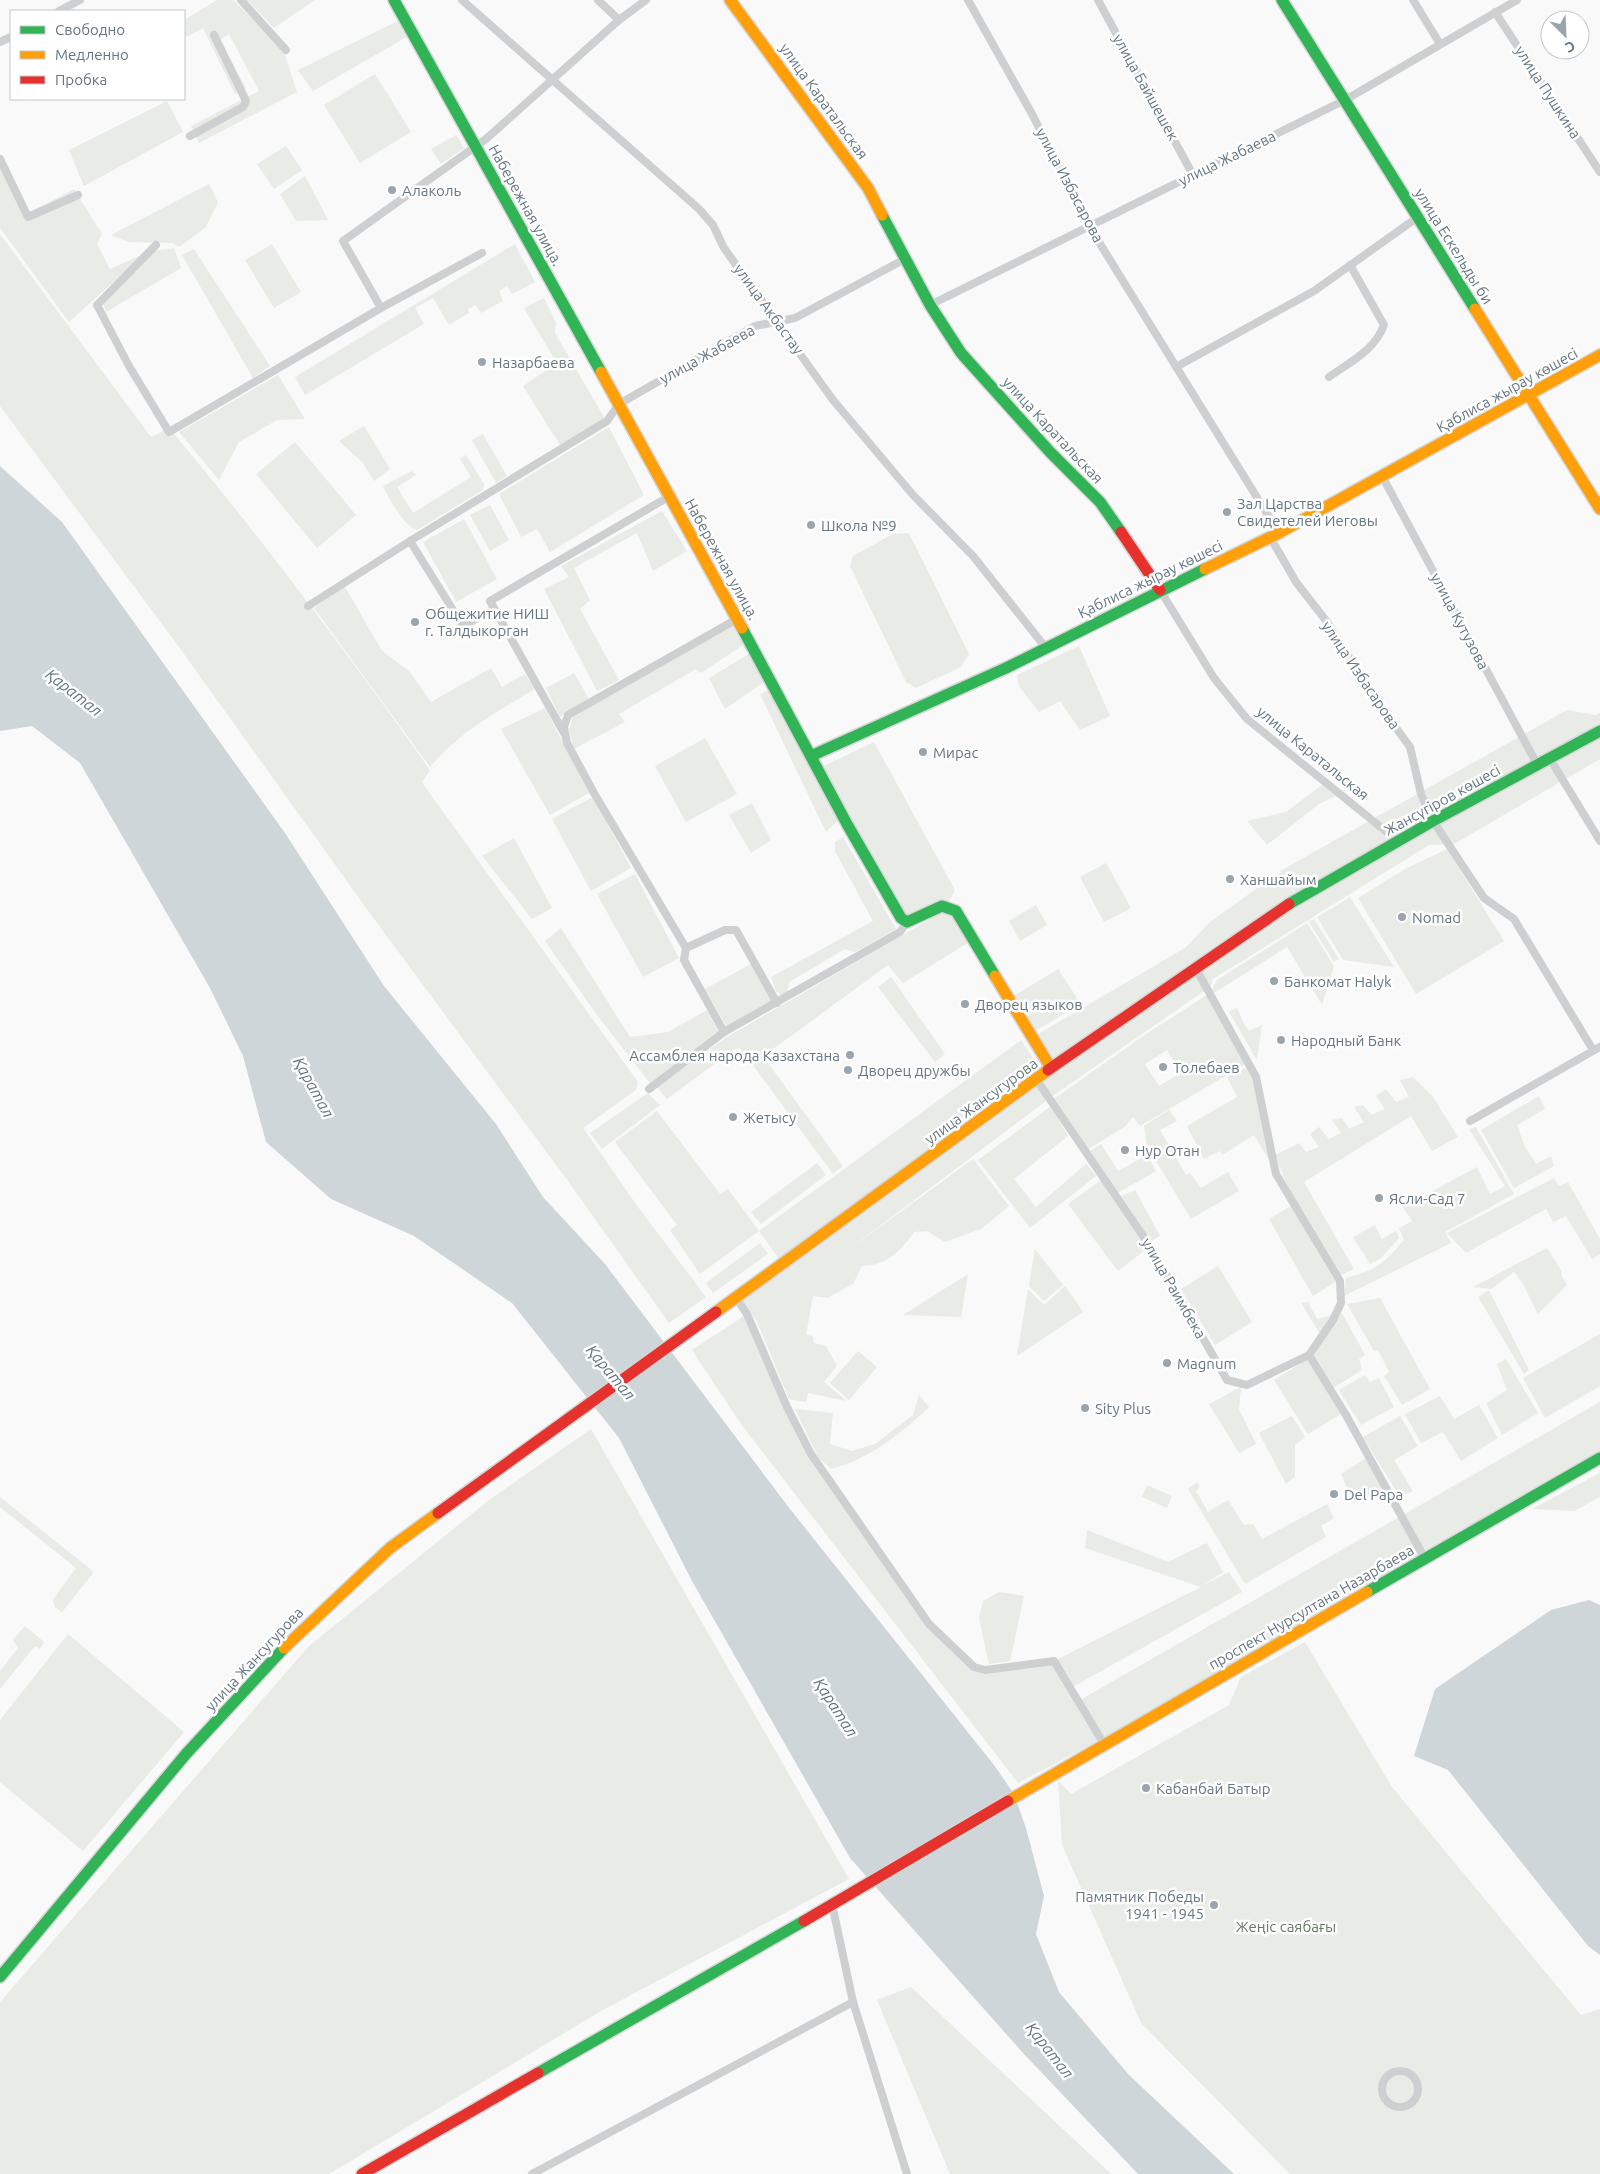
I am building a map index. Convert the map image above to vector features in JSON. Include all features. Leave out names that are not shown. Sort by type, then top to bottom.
[{"type":"street","points":[[61,10],[80,0]]},
{"type":"street","points":[[241,0],[286,50]]},
{"type":"street","name":"Набережная улица.","points":[[394,0],[670,496],[847,824],[901,918],[907,922]]},
{"type":"street","name":"улица Акбастау","points":[[462,0],[699,208],[713,225],[724,248],[833,400],[913,495],[973,556],[1046,648]]},
{"type":"street","points":[[598,0],[619,20]]},
{"type":"street","points":[[382,308],[343,240],[476,146],[619,20],[646,0]]},
{"type":"street","name":"улица Каратальская","points":[[730,0],[868,188],[930,305],[962,353],[1050,452],[1100,502],[1160,590],[1214,678],[1246,719],[1398,841]]},
{"type":"street","name":"улица Избасарова","points":[[968,0],[1032,114],[1089,226],[1176,367],[1275,535],[1296,582],[1328,622],[1375,699],[1410,746],[1421,794],[1433,821]]},
{"type":"street","name":"улица Байшешек","points":[[1098,0],[1193,174]]},
{"type":"street","name":"улица Ескельды би","points":[[1282,0],[1600,508]]},
{"type":"street","points":[[1413,0],[1440,44]]},
{"type":"street","name":"улица Жабаева","points":[[930,305],[1345,100],[1515,1]]},
{"type":"street","name":"улица Пушкина","points":[[1495,12],[1600,172]]},
{"type":"street","points":[[190,136],[243,107],[246,100],[214,35]]},
{"type":"street","points":[[0,159],[28,217],[78,194]]},
{"type":"street","points":[[1176,367],[1314,291],[1418,217]]},
{"type":"street","points":[[156,245],[97,305],[129,366],[169,432],[382,308],[482,253]]},
{"type":"street","name":"улица Жабаева","points":[[618,404],[755,326],[795,318],[905,259]]},
{"type":"street","points":[[1329,377],[1372,346],[1379,338],[1384,325],[1350,265]]},
{"type":"street","name":"Қаблиса жырау көшесі","points":[[811,756],[1046,648],[1160,590],[1275,535],[1600,355]]},
{"type":"street","points":[[308,606],[410,541],[607,421],[618,404]]},
{"type":"street","name":"улица Кутузова","points":[[1382,476],[1538,766]]},
{"type":"street","points":[[565,735],[490,601],[670,496]]},
{"type":"street","points":[[410,541],[463,626],[494,609]]},
{"type":"street","points":[[724,1032],[684,960],[686,948],[594,793],[567,743],[564,727],[568,715],[737,619]]},
{"type":"street","name":"Жансүгіров көшесі","points":[[1299,897],[1433,821],[1600,731]]},
{"type":"street","points":[[1550,759],[1600,841]]},
{"type":"street","points":[[1433,821],[1484,898],[1514,919],[1597,1048],[1470,1121]]},
{"type":"street","name":"улица Жансугурова","points":[[0,1977],[222,1715],[340,1591],[390,1548],[1051,1068],[1194,967],[1299,897]]},
{"type":"street","points":[[649,1089],[724,1032],[900,932],[907,922],[915,922],[937,906],[947,905],[956,911],[1051,1068]]},
{"type":"street","points":[[686,948],[725,930],[736,930],[777,1003]]},
{"type":"street","points":[[1194,967],[1256,1077],[1276,1174],[1340,1281],[1341,1302],[1333,1320],[1309,1355],[1346,1415],[1425,1559]]},
{"type":"street","name":"улица Раимбека","points":[[1036,1079],[1150,1246],[1227,1380],[1247,1385],[1309,1355]]},
{"type":"street","points":[[736,1298],[746,1314],[787,1407],[811,1454],[929,1624],[974,1667],[985,1670],[1054,1661],[1104,1744]]},
{"type":"street","name":"проспект Нурсултана Назарбаева","points":[[362,2174],[857,1890],[1104,1744],[1600,1458]]},
{"type":"street","points":[[832,1904],[853,2002],[907,2174]]},
{"type":"street","points":[[532,2174],[853,2002]]},
{"type":"street","points":[[1402,2071],[1412,2075],[1418,2084],[1414,2100],[1405,2106],[1399,2106],[1388,2101],[1383,2090],[1386,2079],[1396,2072],[1402,2071]]},
{"type":"green space","points":[[217,0],[233,0],[283,49],[297,92],[199,143],[191,126],[259,91],[229,34],[220,40],[246,88],[235,94],[203,28],[185,37],[185,19]]},
{"type":"green space","points":[[247,0],[315,0],[274,28]]},
{"type":"green space","points":[[402,19],[410,35],[313,91],[298,70]]},
{"type":"green space","points":[[375,74],[411,132],[360,163],[324,105]]},
{"type":"green space","points":[[167,101],[183,132],[84,186],[69,150]]},
{"type":"green space","points":[[456,135],[464,148],[441,164],[431,149]]},
{"type":"green space","points":[[286,146],[302,170],[274,189],[257,164]]},
{"type":"green space","points":[[0,159],[30,212],[74,189],[102,234],[97,244],[110,269],[144,254],[69,322],[0,228]]},
{"type":"green space","points":[[305,176],[328,220],[296,221],[280,194]]},
{"type":"green space","points":[[209,184],[218,202],[206,227],[179,247],[172,243],[128,242],[111,235]]},
{"type":"green space","points":[[0,234],[151,437],[169,428],[303,596],[430,770],[422,782],[428,791],[638,1082],[636,1090],[583,1128],[638,1207],[706,1297],[669,1323],[565,1177],[369,912],[179,647],[0,406]]},
{"type":"green space","points":[[272,244],[301,292],[274,308],[245,260]]},
{"type":"green space","points":[[515,244],[535,282],[512,294],[507,286],[499,291],[503,301],[481,313],[476,305],[468,309],[469,313],[449,325],[433,298],[415,308],[424,324],[305,395],[295,377]]},
{"type":"green space","points":[[174,248],[181,268],[106,312],[103,302],[153,251]]},
{"type":"green space","points":[[194,249],[270,366],[253,378],[182,255]]},
{"type":"green space","points":[[544,298],[556,323],[555,333],[605,419],[560,445],[523,386],[557,363],[524,308]]},
{"type":"green space","points":[[278,375],[305,419],[277,420],[239,442],[219,480],[179,432]]},
{"type":"green space","points":[[364,426],[390,469],[374,481],[363,463],[339,441]]},
{"type":"green space","points":[[609,427],[644,495],[550,552],[537,529],[521,537],[499,494]]},
{"type":"green space","points":[[483,434],[507,476],[496,483],[472,440]]},
{"type":"green space","points":[[295,442],[356,515],[317,548],[256,474]]},
{"type":"green space","points":[[466,455],[484,484],[483,490],[417,530],[412,528],[397,511],[383,486],[412,471],[416,475],[397,487],[413,513],[471,477],[460,459]]},
{"type":"green space","points":[[490,505],[509,540],[490,551],[470,515]]},
{"type":"green space","points":[[662,511],[687,551],[653,571],[637,533],[574,568],[590,600],[580,609],[619,680],[597,691],[544,589],[569,577],[561,566]]},
{"type":"green space","points":[[464,519],[497,579],[456,602],[423,542]]},
{"type":"green space","points":[[909,533],[969,654],[961,667],[916,688],[906,682],[850,566],[853,556],[893,534]]},
{"type":"green space","points":[[344,585],[382,651],[409,671],[431,702],[491,668],[502,687],[525,674],[535,689],[493,714],[466,733],[430,767],[314,608]]},
{"type":"green space","points":[[732,625],[743,645],[701,673],[696,669],[619,714],[625,722],[574,749],[569,730],[573,716]]},
{"type":"green space","points":[[1079,646],[1110,716],[1080,730],[1060,701],[1039,712],[1019,686],[1017,675]]},
{"type":"green space","points":[[749,654],[764,682],[725,709],[709,678]]},
{"type":"green space","points":[[574,673],[589,699],[560,717],[546,688]]},
{"type":"green space","points":[[769,690],[839,819],[826,832],[760,694]]},
{"type":"green space","points":[[545,708],[589,793],[550,815],[501,729]]},
{"type":"green space","points":[[1567,710],[1596,715],[1600,713],[1600,731],[1299,897],[1290,886],[1296,896],[1051,1068],[1033,1037],[1185,948],[1210,922],[1281,873],[1280,871]]},
{"type":"green space","points":[[1600,734],[1600,759],[1454,844],[1429,845],[1213,979],[1210,987],[1054,1095],[840,1256],[973,1159],[1009,1206],[981,1229],[945,1242],[927,1231],[914,1232],[898,1251],[886,1260],[862,1266],[853,1284],[827,1298],[813,1296],[806,1335],[813,1336],[814,1343],[826,1346],[837,1366],[824,1382],[847,1401],[808,1393],[806,1402],[789,1399],[756,1319],[740,1300],[1073,1056],[1300,899]]},
{"type":"green space","points":[[705,738],[737,794],[686,822],[655,766]]},
{"type":"green space","points":[[874,742],[955,890],[947,905],[907,922],[873,870],[824,766]]},
{"type":"green space","points":[[1322,785],[1336,796],[1319,804],[1267,845],[1247,821],[1286,812]]},
{"type":"green space","points":[[593,797],[631,868],[591,891],[552,819]]},
{"type":"green space","points":[[752,803],[771,840],[751,853],[729,815]]},
{"type":"green space","points":[[843,837],[896,929],[855,952],[845,949],[789,982],[787,995],[781,995],[776,991],[771,977],[873,921],[835,851],[835,842]]},
{"type":"green space","points":[[514,838],[552,908],[532,919],[482,856]]},
{"type":"green space","points":[[1447,849],[1504,941],[1416,994],[1358,898],[1405,869]]},
{"type":"green space","points":[[1106,863],[1131,908],[1104,922],[1080,877]]},
{"type":"green space","points":[[635,874],[679,958],[643,977],[597,894]]},
{"type":"green space","points":[[1350,897],[1394,967],[1343,960],[1317,917]]},
{"type":"green space","points":[[1036,905],[1047,925],[1020,941],[1009,921]]},
{"type":"green space","points":[[946,910],[958,917],[971,941],[903,983],[888,965],[769,1052],[750,1060],[739,1048],[733,1050],[667,1099],[657,1087],[727,1037]]},
{"type":"green space","points":[[1314,919],[1339,959],[1334,962],[1309,922]]},
{"type":"green space","points":[[1307,923],[1334,966],[1322,1005],[1287,947],[1211,995],[1248,1063],[1140,1126],[1133,1117],[1126,1126],[1085,1151],[1051,1101],[1143,1036],[1210,993],[1217,980]],"holes":[[[1167,1050],[1181,1073],[1159,1086],[1145,1064]]]},
{"type":"green space","points":[[561,928],[630,1037],[668,1032],[707,1010],[718,1031],[650,1083],[597,1015],[545,941]]},
{"type":"green space","points":[[751,964],[772,1001],[727,1027],[705,989]]},
{"type":"green space","points":[[1058,969],[1081,1004],[1035,1031],[1014,996]]},
{"type":"green space","points":[[891,977],[945,1054],[935,1062],[878,987]]},
{"type":"green space","points":[[1237,1007],[1249,1031],[1262,1025],[1257,1060],[1229,1012]]},
{"type":"green space","points":[[1021,1040],[1037,1064],[947,1145],[783,1264],[759,1231]]},
{"type":"green space","points":[[763,1056],[843,1166],[833,1174],[752,1064]]},
{"type":"green space","points":[[1247,1067],[1255,1087],[1272,1165],[1254,1135],[1222,1155],[1220,1151],[1204,1159],[1187,1126],[1237,1097],[1227,1077]]},
{"type":"green space","points":[[1413,1077],[1433,1097],[1458,1137],[1432,1151],[1411,1116],[1304,1182],[1354,1269],[1341,1275],[1287,1185],[1275,1155],[1299,1143],[1306,1152],[1319,1147],[1310,1134],[1319,1127],[1329,1139],[1341,1133],[1332,1120],[1342,1118],[1349,1129],[1364,1122],[1354,1107],[1363,1105],[1371,1115],[1385,1109],[1376,1096],[1386,1089],[1396,1102],[1409,1097],[1400,1080]]},
{"type":"green space","points":[[648,1093],[660,1105],[602,1149],[590,1133]]},
{"type":"green space","points":[[1539,1096],[1545,1109],[1517,1125],[1525,1147],[1536,1164],[1551,1156],[1554,1166],[1514,1188],[1481,1130]]},
{"type":"green space","points":[[1051,1106],[1068,1136],[1014,1179],[1036,1207],[1086,1164],[1096,1176],[1030,1228],[978,1160]]},
{"type":"green space","points":[[1169,1110],[1177,1121],[1160,1130],[1186,1175],[1190,1173],[1201,1188],[1228,1172],[1239,1191],[1191,1219],[1147,1146],[1144,1126]]},
{"type":"green space","points":[[657,1111],[720,1194],[728,1189],[759,1231],[700,1274],[670,1230],[677,1225],[615,1142]]},
{"type":"green space","points":[[1476,1127],[1514,1194],[1445,1232],[1451,1243],[1344,1296],[1346,1278],[1373,1269],[1384,1261],[1404,1240],[1399,1228],[1412,1221],[1403,1207],[1477,1167],[1490,1194],[1505,1186],[1469,1129]]},
{"type":"green space","points":[[1101,1144],[1118,1171],[1147,1155],[1156,1171],[1118,1193],[1088,1152]]},
{"type":"green space","points":[[817,1163],[826,1175],[761,1224],[751,1212]]},
{"type":"green space","points":[[1104,1178],[1150,1246],[1118,1271],[1068,1204]]},
{"type":"green space","points":[[1554,1178],[1559,1186],[1568,1182],[1600,1239],[1600,1254],[1592,1259],[1566,1216],[1553,1222],[1546,1209],[1466,1253],[1447,1233]]},
{"type":"green space","points":[[1135,1190],[1160,1236],[1151,1241],[1121,1196]]},
{"type":"green space","points":[[1291,1206],[1335,1282],[1313,1296],[1269,1219]]},
{"type":"green space","points":[[1375,1225],[1382,1239],[1396,1231],[1399,1238],[1380,1259],[1370,1264],[1353,1237]]},
{"type":"green space","points":[[760,1243],[768,1254],[713,1293],[706,1283]]},
{"type":"green space","points":[[1547,1248],[1562,1272],[1561,1274],[1567,1285],[1538,1314],[1514,1272],[1491,1289],[1473,1287]]},
{"type":"green space","points":[[1035,1249],[1063,1285],[1044,1301],[1029,1286]]},
{"type":"green space","points":[[1218,1266],[1252,1322],[1215,1345],[1181,1289]]},
{"type":"green space","points":[[968,1274],[961,1317],[903,1315]]},
{"type":"green space","points":[[1065,1286],[1083,1312],[1017,1356],[1028,1289],[1044,1305]]},
{"type":"green space","points":[[1489,1290],[1529,1370],[1524,1374],[1478,1297]]},
{"type":"green space","points":[[1380,1298],[1430,1389],[1402,1405],[1384,1376],[1389,1372],[1378,1350],[1374,1351],[1347,1304]]},
{"type":"green space","points":[[1308,1302],[1317,1319],[1332,1315],[1320,1334],[1301,1303]]},
{"type":"green space","points":[[1342,1313],[1365,1355],[1359,1359],[1362,1370],[1333,1388],[1313,1355]]},
{"type":"green space","points":[[747,1314],[803,1440],[935,1629],[980,1669],[1054,1661],[1201,1587],[1085,1548],[1087,1530],[1168,1562],[1207,1543],[1223,1572],[1202,1586],[1229,1572],[1242,1592],[1071,1688],[1078,1701],[1600,1402],[1600,1458],[1094,1743],[1018,1783],[741,1424],[692,1350]]},
{"type":"green space","points":[[1600,1334],[1600,1386],[1545,1418],[1523,1378]]},
{"type":"green space","points":[[858,1351],[877,1367],[849,1400],[830,1383]]},
{"type":"green space","points":[[1308,1359],[1341,1414],[1308,1434],[1274,1380]]},
{"type":"green space","points":[[1506,1359],[1538,1413],[1502,1435],[1486,1403],[1507,1390],[1497,1364]]},
{"type":"green space","points":[[1365,1375],[1370,1382],[1379,1378],[1394,1407],[1361,1425],[1339,1390]]},
{"type":"green space","points":[[1241,1387],[1239,1409],[1256,1444],[1239,1453],[1209,1404]]},
{"type":"green space","points":[[919,1395],[929,1407],[908,1426],[871,1452],[845,1465],[831,1469],[818,1457],[795,1409],[833,1413],[830,1444],[852,1451],[875,1444],[913,1415]]},
{"type":"green space","points":[[1440,1396],[1454,1419],[1479,1405],[1498,1438],[1461,1461],[1443,1432],[1421,1443],[1405,1414]]},
{"type":"green space","points":[[1292,1416],[1305,1437],[1295,1445],[1295,1477],[1286,1484],[1259,1433]]},
{"type":"green space","points":[[1400,1416],[1418,1446],[1394,1460],[1413,1491],[1400,1497],[1363,1437]]},
{"type":"green space","points":[[591,1429],[849,1879],[601,2011],[329,2174],[0,2174],[0,2002],[309,1646],[489,1500]]},
{"type":"green space","points":[[1368,1457],[1386,1485],[1354,1503],[1341,1474]]},
{"type":"green space","points":[[1600,1473],[1600,1497],[1574,1511],[1532,1509]]},
{"type":"green space","points":[[1197,1482],[1200,1487],[1196,1491],[1208,1512],[1228,1500],[1244,1525],[1253,1524],[1262,1539],[1327,1504],[1334,1518],[1321,1526],[1326,1537],[1245,1584],[1188,1489]]},
{"type":"green space","points":[[1147,1485],[1172,1496],[1167,1508],[1142,1497]]},
{"type":"green space","points":[[0,1497],[94,1572],[62,1612],[55,1607],[53,1600],[76,1568],[0,1507]]},
{"type":"green space","points":[[999,1592],[1024,1596],[1010,1661],[989,1664],[979,1618],[983,1601]]},
{"type":"green space","points":[[25,1626],[44,1642],[40,1649],[35,1646],[0,1689],[0,1671],[18,1648],[13,1640]]},
{"type":"green space","points":[[68,1634],[184,1732],[83,1851],[0,1782],[0,1720]]},
{"type":"green space","name":"Жеңіс саябағы","points":[[1305,1642],[1392,1787],[1581,2015],[1600,2009],[1600,2174],[1290,2174],[1141,2023],[1062,1845],[1058,1780],[1071,1794],[1229,1705],[1241,1677]]},
{"type":"green space","points":[[911,1987],[1111,2174],[950,2174],[877,2000]]},
{"type":"water","name":"Қаратал","points":[[0,466],[62,522],[285,833],[384,986],[496,1124],[543,1197],[605,1264],[790,1509],[994,1765],[1014,1794],[1026,1828],[1044,1896],[1036,1934],[1059,1992],[1128,2074],[1234,2174],[1138,2174],[1023,2053],[850,1858],[692,1581],[619,1438],[512,1303],[414,1236],[331,1199],[266,1142],[243,1056],[210,988],[80,763],[32,726],[0,731]]},
{"type":"water","points":[[1589,1600],[1600,1605],[1600,1955],[1588,1946],[1448,1770],[1414,1756],[1435,1689],[1551,1610]]},
{"type":"traffic: fast","points":[[394,0],[601,372]]},
{"type":"traffic: fast","points":[[1282,0],[1475,309]]},
{"type":"traffic: fast","points":[[882,215],[930,305],[961,353],[1050,452],[1100,502],[1121,532]]},
{"type":"traffic: fast","points":[[811,756],[1006,668],[1205,569]]},
{"type":"traffic: fast","points":[[742,628],[847,824],[901,918],[907,922],[942,906],[956,911],[995,976]]},
{"type":"traffic: fast","points":[[1289,904],[1433,821],[1600,731]]},
{"type":"traffic: fast","points":[[1367,1592],[1600,1458]]},
{"type":"traffic: fast","points":[[0,1977],[186,1754],[284,1648]]},
{"type":"traffic: fast","points":[[538,2073],[804,1921]]},
{"type":"traffic: slow","points":[[730,0],[868,188],[882,215]]},
{"type":"traffic: slow","points":[[1475,309],[1600,509]]},
{"type":"traffic: slow","points":[[1205,569],[1279,533],[1600,355]]},
{"type":"traffic: slow","points":[[601,372],[742,628]]},
{"type":"traffic: slow","points":[[995,976],[1051,1068]]},
{"type":"traffic: slow","points":[[716,1312],[1048,1070]]},
{"type":"traffic: slow","points":[[284,1648],[390,1548],[438,1513]]},
{"type":"traffic: slow","points":[[1008,1801],[1367,1592]]},
{"type":"traffic: jam","points":[[1121,532],[1160,590]]},
{"type":"traffic: jam","points":[[1048,1070],[1289,904]]},
{"type":"traffic: jam","points":[[438,1513],[716,1312]]},
{"type":"traffic: jam","points":[[804,1921],[1008,1801]]},
{"type":"traffic: jam","points":[[362,2174],[538,2073]]},
{"type":"place","name":"Алаколь","points":[[392,190]]},
{"type":"place","name":"Назарбаева","points":[[482,362]]},
{"type":"place","name":"Зал Царства Свидетелей Иеговы","points":[[1227,512]]},
{"type":"place","name":"Школа №9","points":[[811,525]]},
{"type":"place","name":"Общежитие НИШ г. Талдыкорган","points":[[415,622]]},
{"type":"place","name":"Мирас","points":[[923,752]]},
{"type":"place","name":"Ханшайым","points":[[1230,879]]},
{"type":"place","name":"Nomad","points":[[1402,917]]},
{"type":"place","name":"Банкомат Halyk","points":[[1274,981]]},
{"type":"place","name":"Дворец языков","points":[[965,1004]]},
{"type":"place","name":"Народный Банк","points":[[1281,1040]]},
{"type":"place","name":"Ассамблея народа Казахстана","points":[[850,1055]]},
{"type":"place","name":"Толебаев","points":[[1163,1067]]},
{"type":"place","name":"Дворец дружбы","points":[[848,1070]]},
{"type":"place","name":"Жетысу","points":[[733,1117]]},
{"type":"place","name":"Нур Отан","points":[[1125,1150]]},
{"type":"place","name":"Ясли-Сад 7","points":[[1379,1198]]},
{"type":"place","name":"Magnum","points":[[1167,1363]]},
{"type":"place","name":"Sity Plus","points":[[1085,1408]]},
{"type":"place","name":"Del Papa","points":[[1334,1494]]},
{"type":"place","name":"Кабанбай Батыр","points":[[1146,1788]]},
{"type":"place","name":"Памятник Победы 1941 - 1945","points":[[1214,1905]]}]
